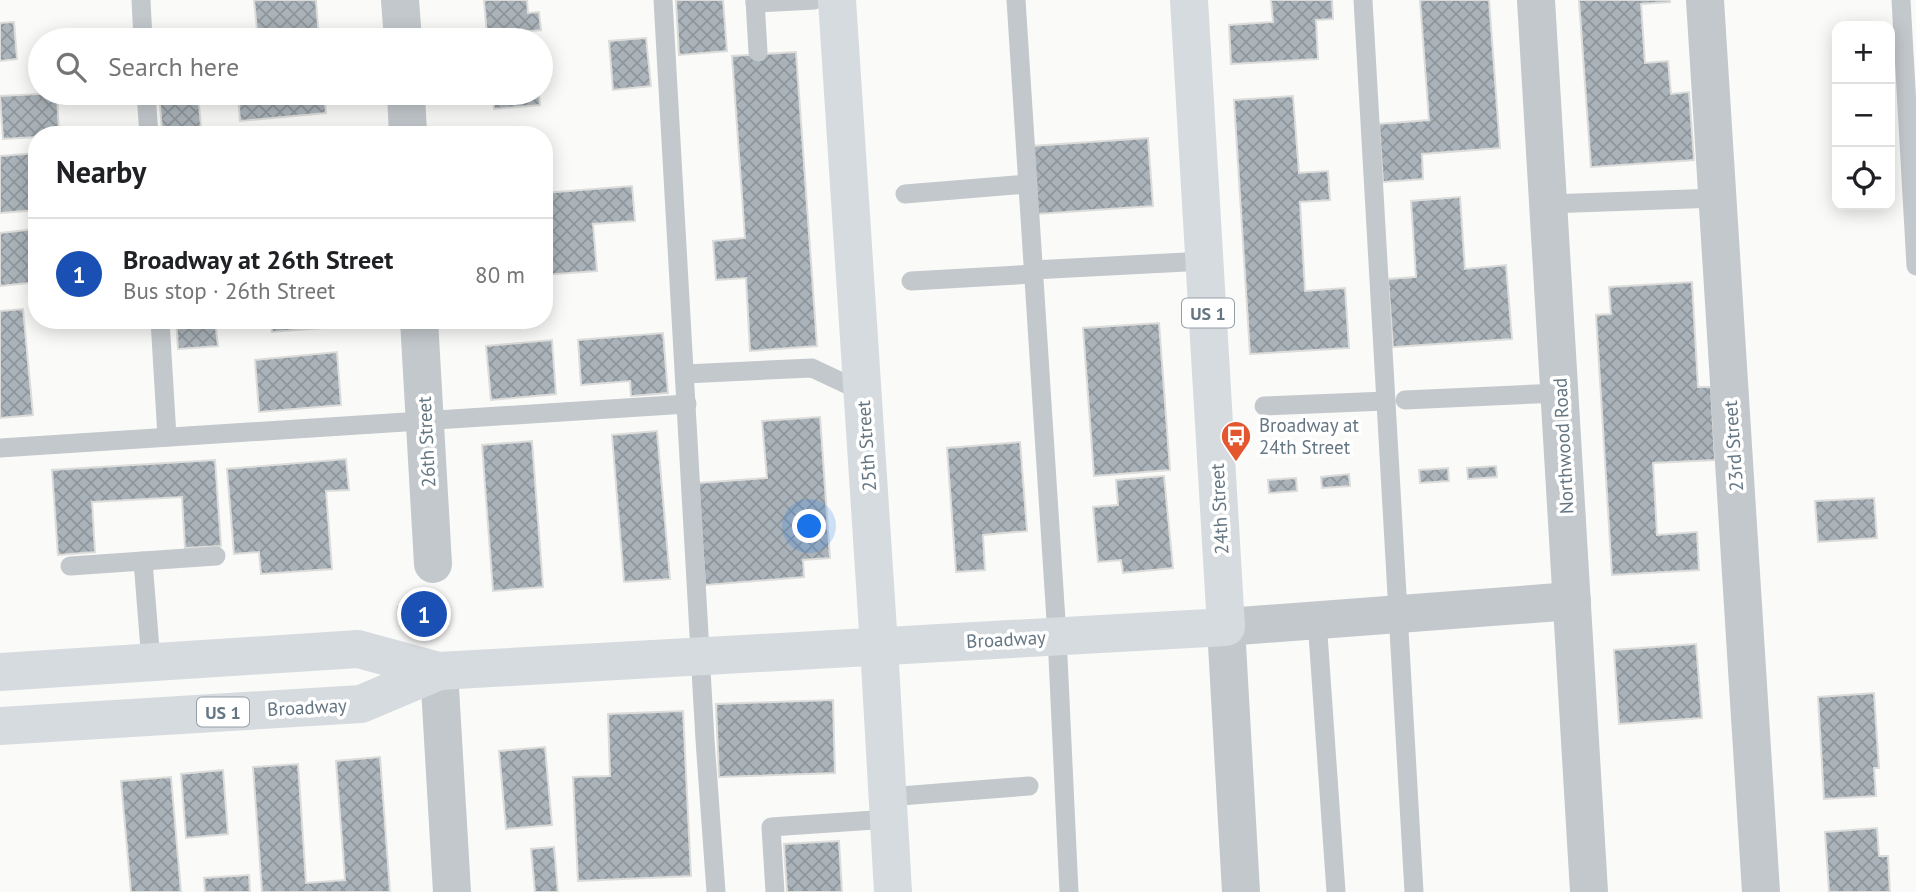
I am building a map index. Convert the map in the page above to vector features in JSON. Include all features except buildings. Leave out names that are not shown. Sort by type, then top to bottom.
[{"type":"main road","name":"25th Street","points":[[837,0],[893,892]]},
{"type":"main road","name":"24th Street","points":[[1189,0],[1226,626]]},
{"type":"main road","name":"Broadway","points":[[0,671],[358,649],[439,671],[1226,626]]},
{"type":"main road","name":"Broadway","points":[[0,726],[361,704],[439,671]]},
{"type":"street","points":[[400,0],[401,28]]},
{"type":"street","name":"Northwood Road","points":[[1536,0],[1589,892]]},
{"type":"street","name":"23rd Street","points":[[1705,0],[1761,892]]},
{"type":"street","points":[[407,105],[408,126]]},
{"type":"street","name":"26th Street","points":[[420,329],[433,564]]},
{"type":"street","name":"Broadway","points":[[1226,626],[1572,601]]},
{"type":"street","name":"24th Street","points":[[1226,626],[1241,892]]},
{"type":"street","points":[[439,671],[453,892]]},
{"type":"lane","points":[[141,0],[142,28]]},
{"type":"lane","points":[[663,0],[716,892]]},
{"type":"lane","points":[[758,52],[755,2],[815,0]]},
{"type":"lane","points":[[1016,0],[1057,636],[1069,892]]},
{"type":"lane","points":[[1363,0],[1396,400],[1398,613],[1414,892]]},
{"type":"lane","points":[[1901,0],[1916,265]]},
{"type":"lane","points":[[147,105],[148,126]]},
{"type":"lane","points":[[905,194],[1028,184]]},
{"type":"lane","points":[[1548,204],[1717,198]]},
{"type":"lane","points":[[911,281],[1205,261]]},
{"type":"lane","points":[[161,329],[167,438]]},
{"type":"lane","points":[[685,374],[812,368],[863,393]]},
{"type":"lane","points":[[1264,406],[1559,393]]},
{"type":"lane","points":[[0,448],[687,404]]},
{"type":"lane","points":[[70,566],[216,556]]},
{"type":"lane","points":[[143,561],[150,662]]},
{"type":"lane","points":[[1317,620],[1336,892]]},
{"type":"lane","points":[[775,892],[771,827],[1029,786]]},
{"type":"place","name":"Broadway at 24th Street","points":[[1236,463]]},
{"type":"place","name":"Broadway at 26th Street","points":[[424,614]]}]
